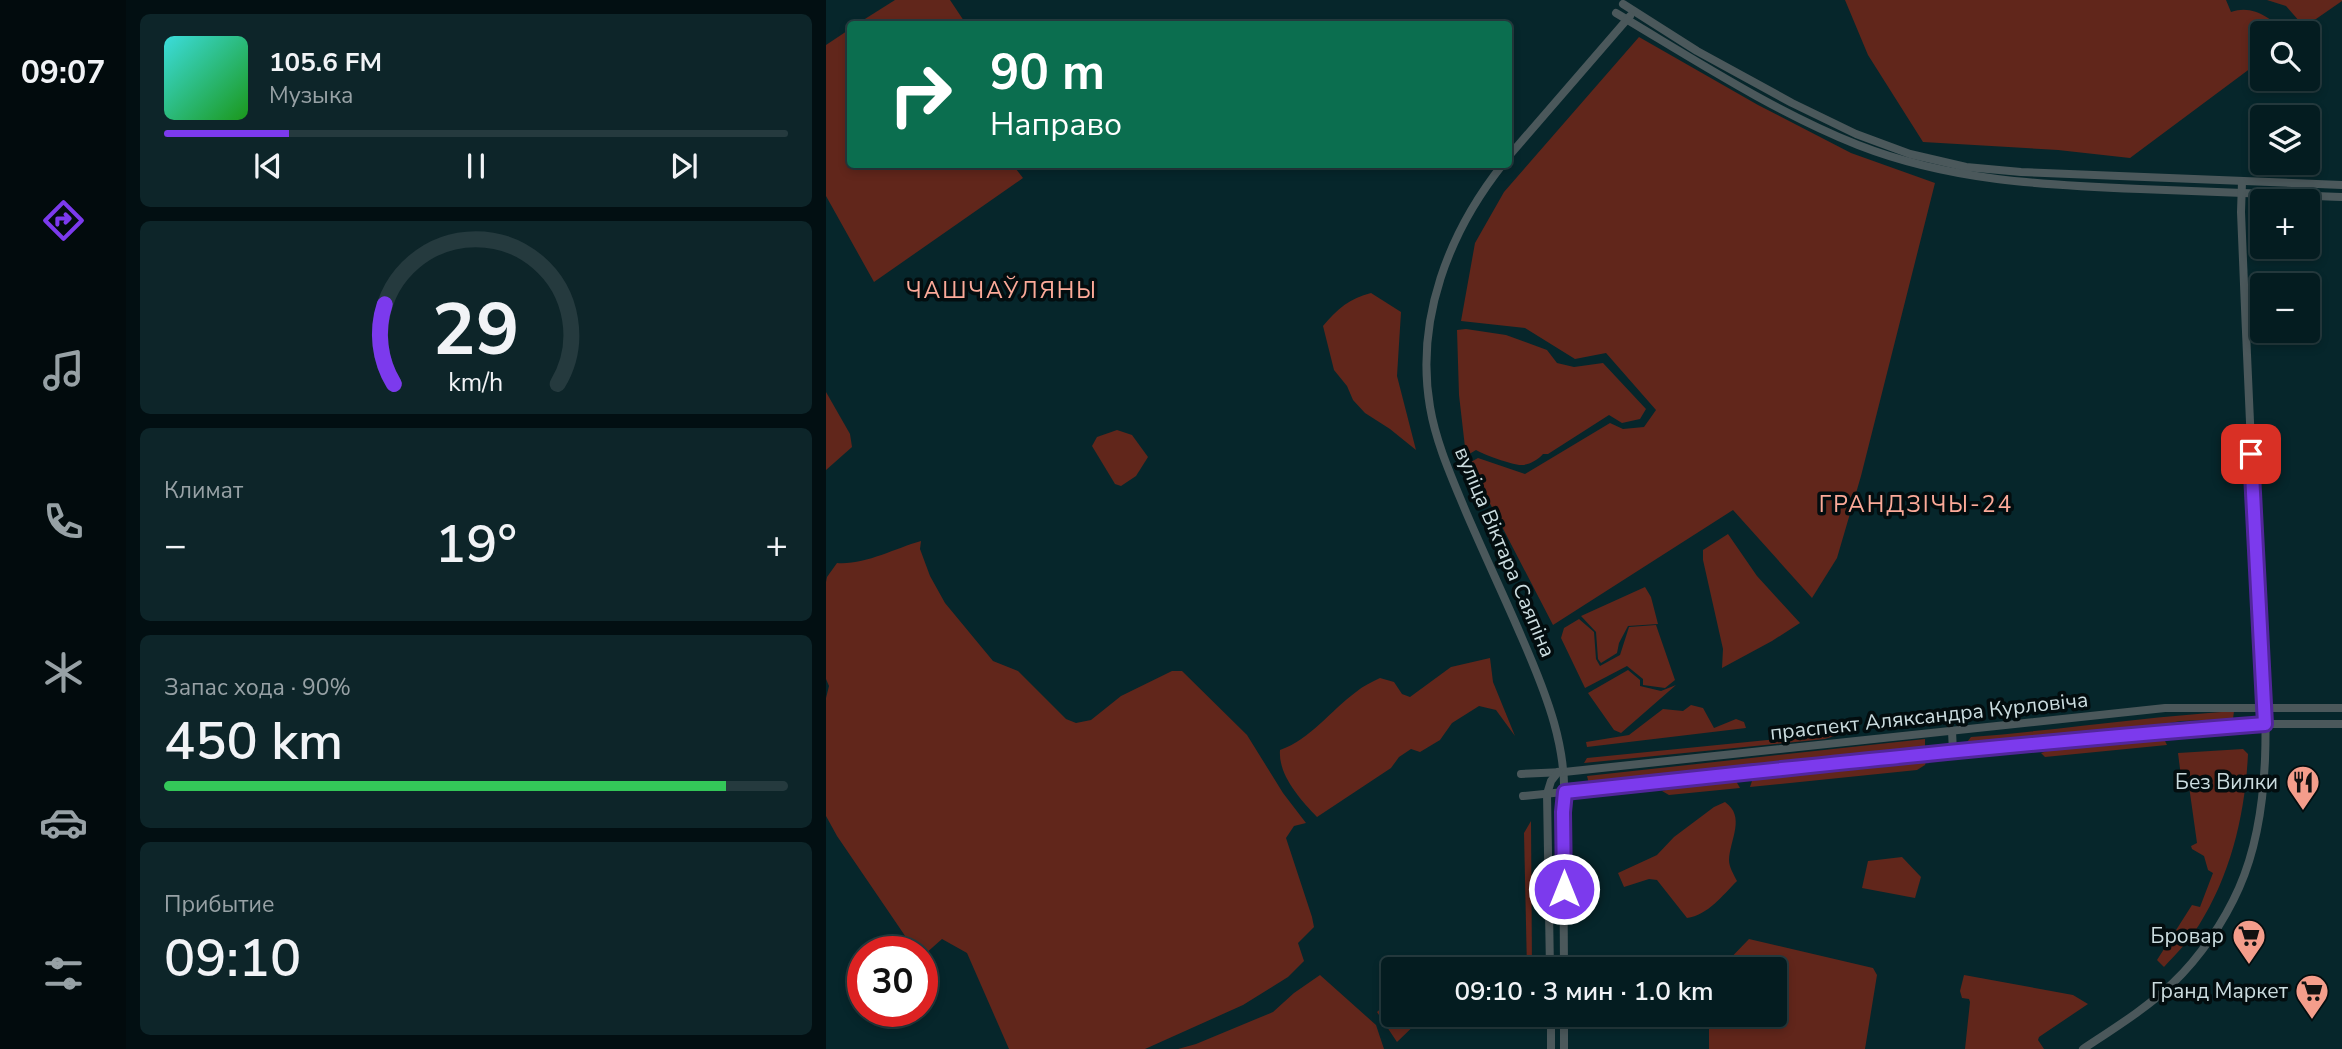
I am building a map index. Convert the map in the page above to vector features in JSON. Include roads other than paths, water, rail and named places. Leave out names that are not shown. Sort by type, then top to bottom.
[{"type":"street","points":[[1623,4],[1697,51],[1792,103],[1856,134],[1910,154],[1966,167],[2021,172],[2342,185]]},
{"type":"street","points":[[1512,152],[1634,12]]},
{"type":"street","points":[[1616,13],[1788,112],[1858,145],[1963,176],[2015,182],[2342,197]]},
{"type":"street","points":[[1902,160],[1899,154],[1910,154]]},
{"type":"street","name":"вуліца Віктара Саяпіна","points":[[1500,168],[1465,218],[1447,257],[1437,289],[1429,330],[1427,367],[1430,407],[1441,448],[1457,489],[1538,674],[1550,710],[1565,792],[1564,957]]},
{"type":"street","points":[[2083,1049],[2173,983],[2205,944],[2225,914],[2243,877],[2258,821],[2264,778],[2265,724],[2251,454],[2242,182]]},
{"type":"street","name":"праспект Аляксандра Курловіча","points":[[1521,774],[2165,708],[2342,708]]},
{"type":"street","name":"праспект Аляксандра Курловіча","points":[[1523,796],[2181,730],[2265,724],[2342,724]]},
{"type":"street","points":[[1952,731],[1953,752]]},
{"type":"street","points":[[1550,957],[1547,794],[1551,782],[1561,772]]},
{"type":"street","points":[[1550,1027],[1551,1049]]},
{"type":"street","points":[[1564,1027],[1564,1049]]},
{"type":"place","name":"Без Вилки","points":[[2303,812]]},
{"type":"place","name":"Бровар","points":[[2249,966]]},
{"type":"place","name":"Гранд Маркет","points":[[2312,1021]]},
{"type":"district","name":"ЧАШЧАЎЛЯНЫ","points":[[1002,290]]},
{"type":"district","name":"ГРАНДЗІЧЫ-24","points":[[1916,504]]}]
